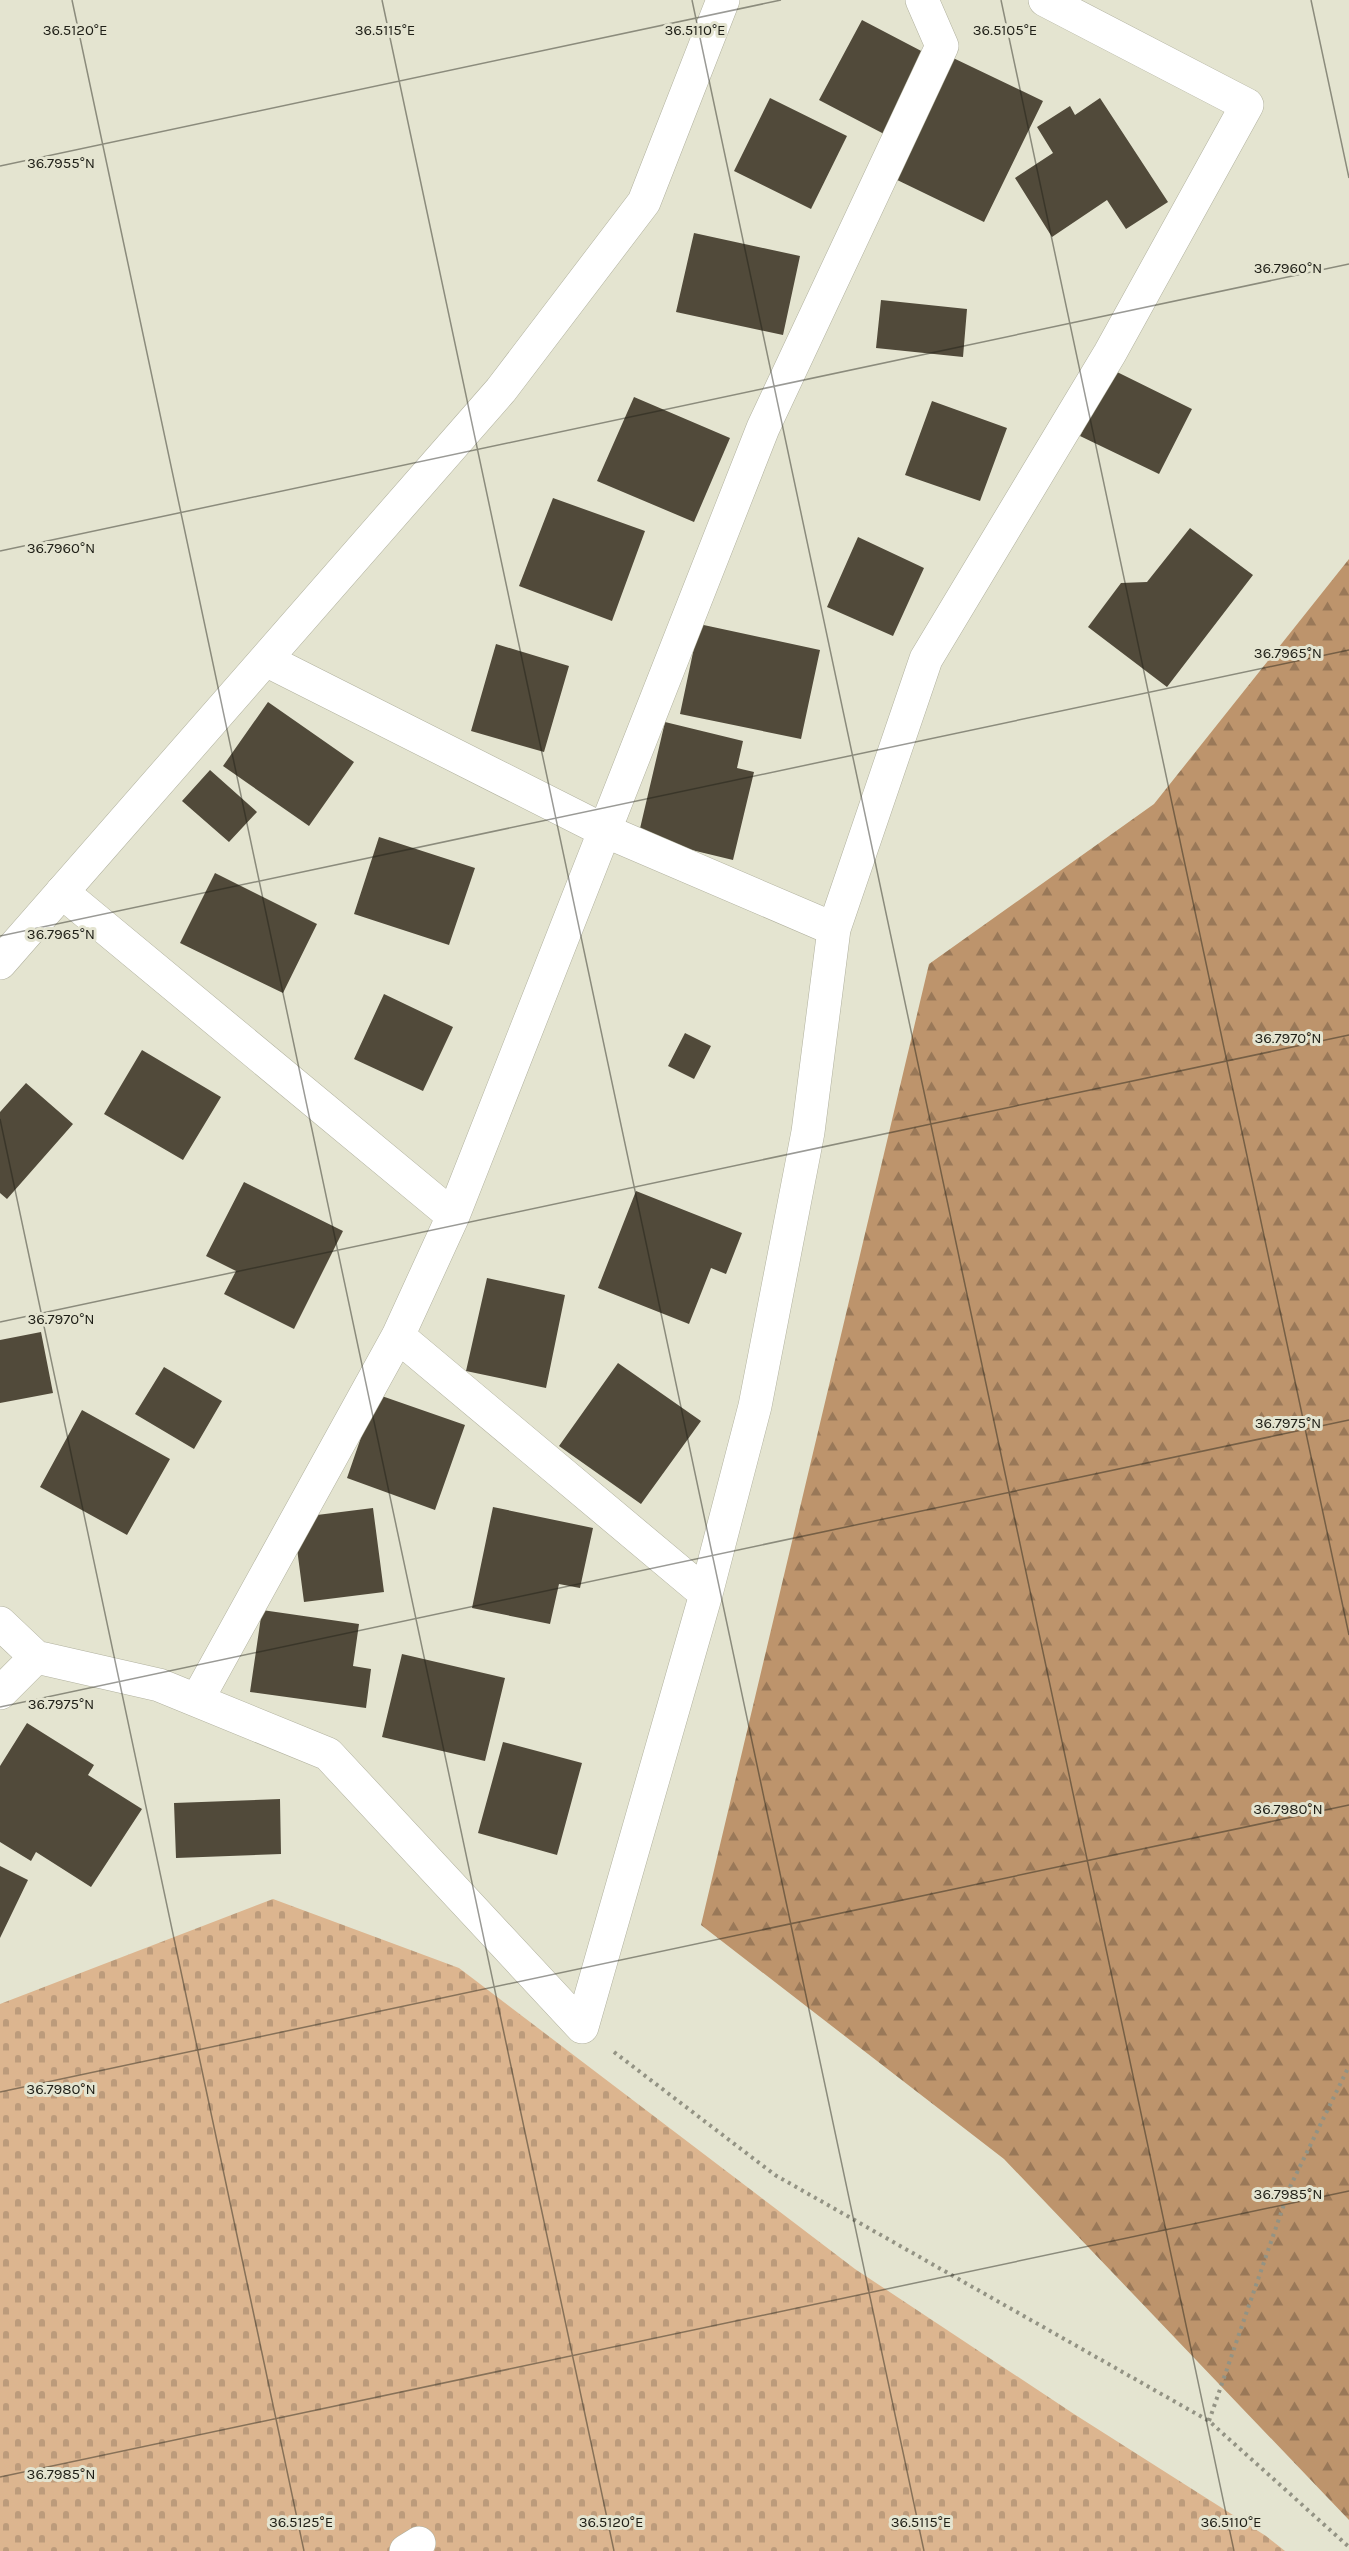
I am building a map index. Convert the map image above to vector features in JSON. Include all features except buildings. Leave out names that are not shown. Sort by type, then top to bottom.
[{"type":"street","points":[[2,957],[62,892],[501,390],[644,202],[723,0]]},
{"type":"street","points":[[197,1700],[398,1336],[453,1216],[763,428],[942,46],[922,0]]},
{"type":"street","points":[[582,2027],[706,1594],[755,1406],[808,1132],[834,929],[926,659],[1110,353],[1247,105],[1046,0]]},
{"type":"street","points":[[266,660],[603,830],[834,929]]},
{"type":"street","points":[[62,892],[453,1216]]},
{"type":"street","points":[[398,1336],[706,1594]]},
{"type":"street","points":[[0,1623],[36,1657],[159,1685],[328,1754],[582,2027]]},
{"type":"street","points":[[0,1693],[36,1657]]},
{"type":"path","points":[[582,2027],[775,2175],[1209,2421],[1349,2547]]},
{"type":"path","points":[[1209,2421],[1290,2187],[1349,2066]]},
{"type":"green space","points":[[1349,559],[1349,2520],[1004,2159],[701,1925],[929,964],[1154,804]]},
{"type":"green space","points":[[273,1899],[459,1968],[855,2269],[1074,2414],[1266,2536],[1285,2551],[0,2551],[0,2004]]}]
